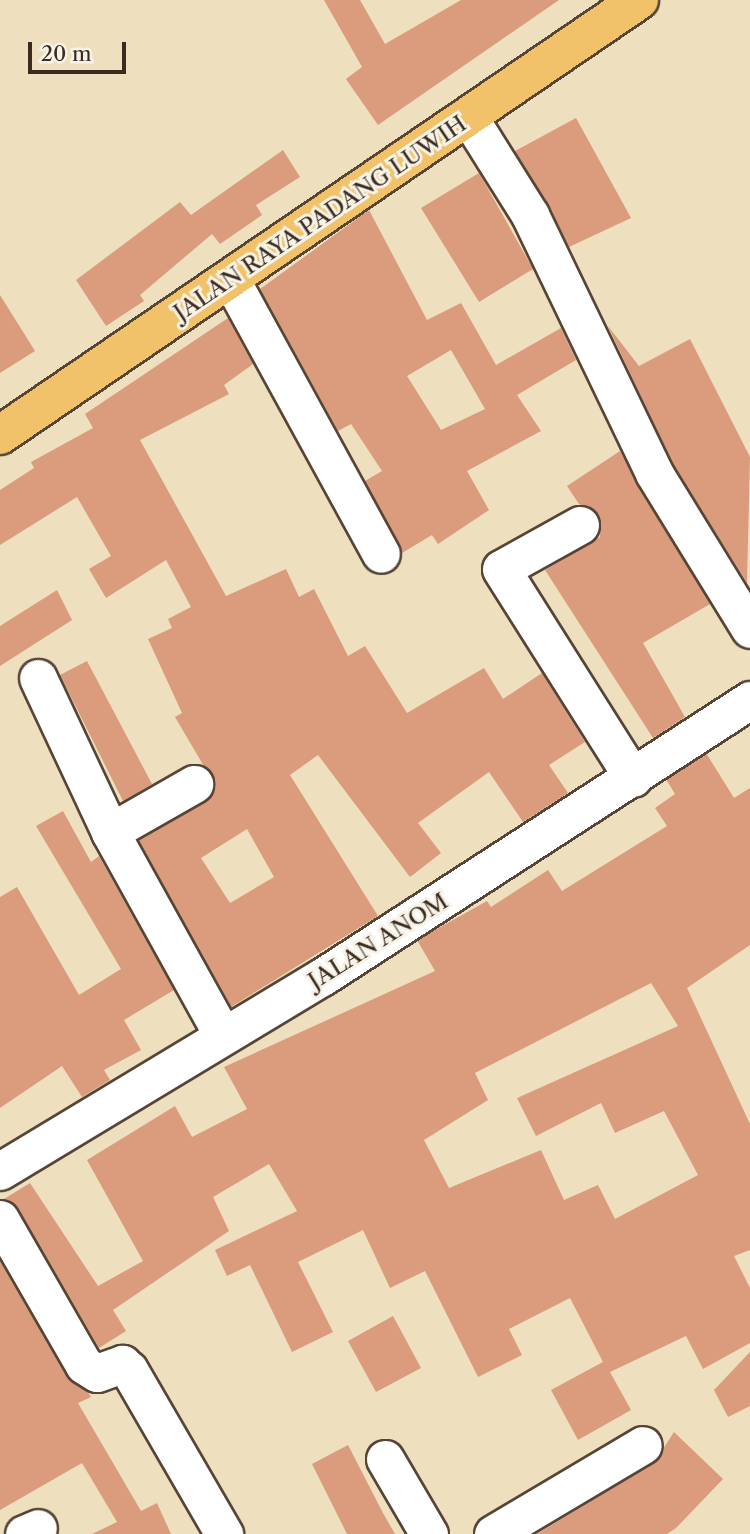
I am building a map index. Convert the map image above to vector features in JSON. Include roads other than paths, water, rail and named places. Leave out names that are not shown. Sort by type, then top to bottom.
[{"type":"main road","name":"JALAN RAYA PADANG LUWIH","points":[[0,435],[639,0]]},
{"type":"street","points":[[468,116],[530,215],[654,473],[750,629]]},
{"type":"street","points":[[231,280],[381,554]]},
{"type":"street","points":[[580,525],[501,569],[633,778]]},
{"type":"street","points":[[38,678],[110,832],[223,1036]]},
{"type":"street","name":"JALAN ANOM","points":[[0,1171],[223,1036],[633,778],[750,700]]},
{"type":"street","points":[[110,832],[194,784]]},
{"type":"street","points":[[0,1219],[84,1365],[96,1373],[122,1364],[129,1370],[224,1534]]},
{"type":"street","points":[[493,1534],[643,1445]]},
{"type":"street","points":[[384,1458],[429,1534]]}]
